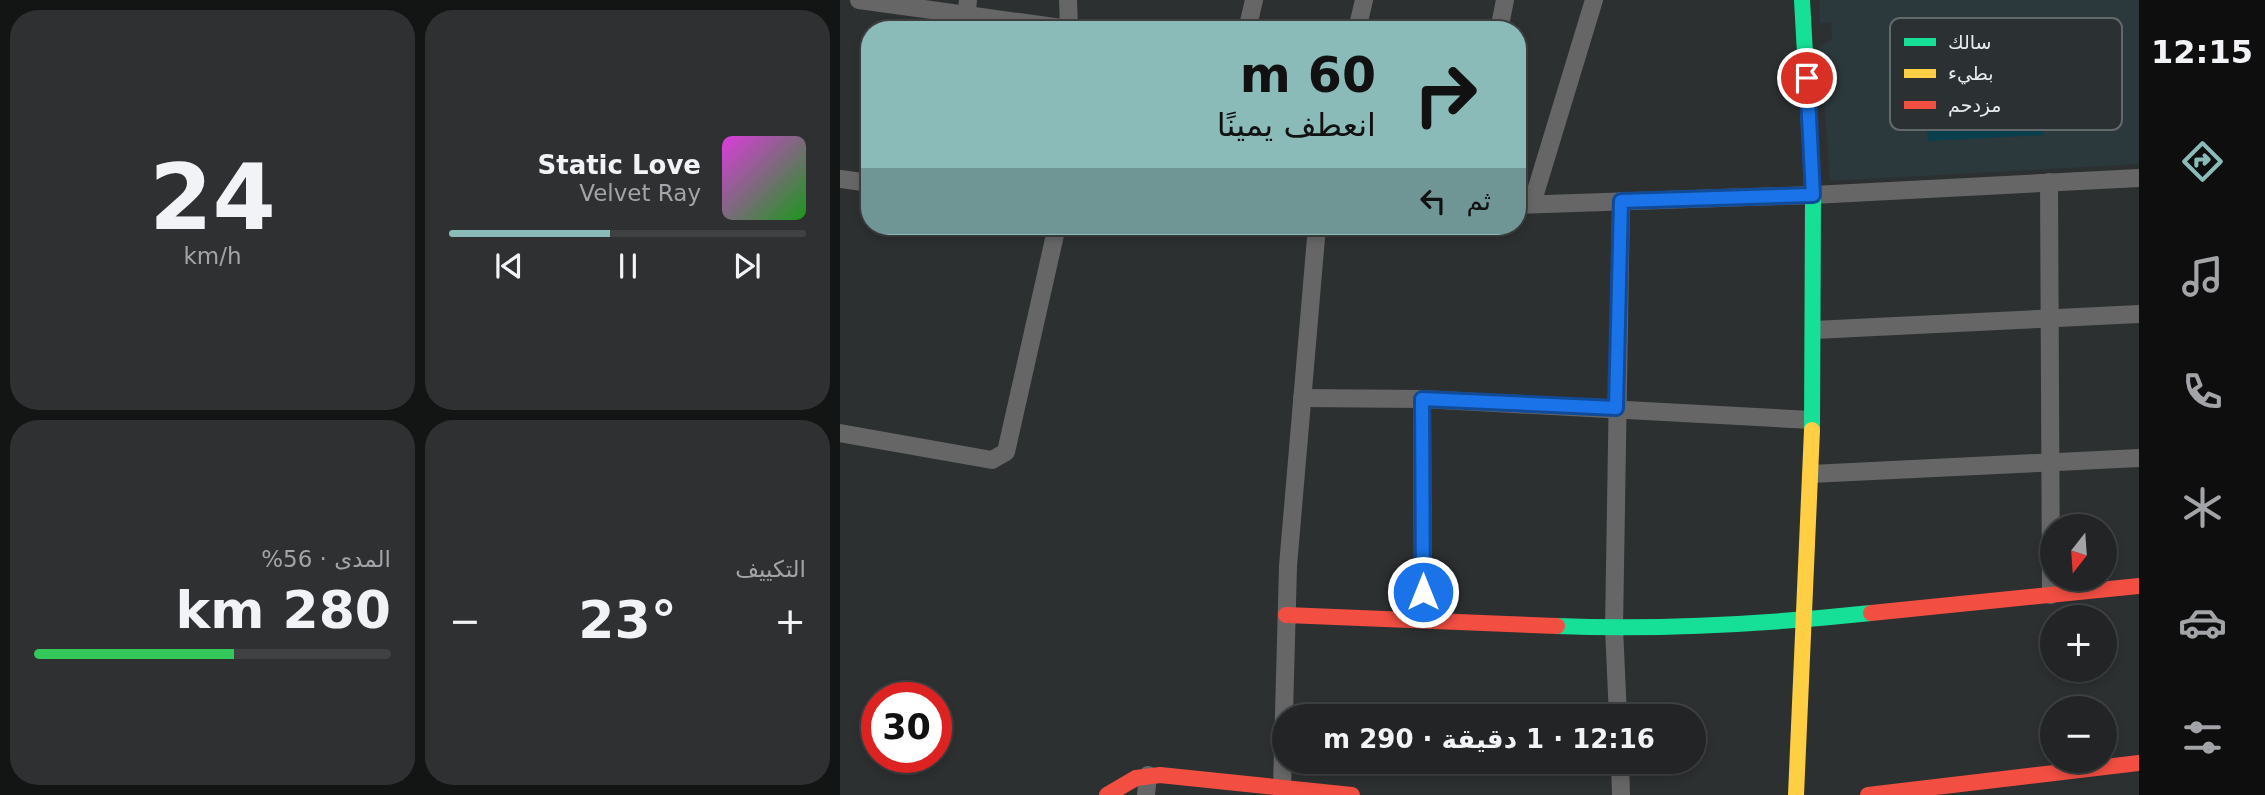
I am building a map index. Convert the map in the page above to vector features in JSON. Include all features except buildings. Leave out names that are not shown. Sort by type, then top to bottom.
[{"type":"street","points":[[859,0],[1012,21]]},
{"type":"street","points":[[1068,0],[1071,21]]},
{"type":"street","points":[[1249,21],[1254,0]]},
{"type":"street","points":[[1359,21],[1364,0]]},
{"type":"street","points":[[1501,21],[1505,0]]},
{"type":"street","points":[[1526,202],[1594,0]]},
{"type":"street","points":[[1796,795],[1811,474],[1814,330],[1813,195],[1802,0]]},
{"type":"street","points":[[1526,205],[1813,195],[2139,178]]},
{"type":"street","points":[[840,179],[861,182]]},
{"type":"street","points":[[2049,182],[2051,595]]},
{"type":"street","points":[[1617,704],[1614,628],[1621,201]]},
{"type":"street","points":[[840,433],[992,460],[1006,452],[1055,235]]},
{"type":"street","points":[[1282,788],[1286,615],[1316,235]]},
{"type":"street","points":[[1814,330],[2139,314]]},
{"type":"street","points":[[1302,398],[1422,399],[1811,420]]},
{"type":"street","points":[[1422,399],[1423,620]]},
{"type":"street","points":[[1811,474],[2139,458]]},
{"type":"street","points":[[1286,615],[1614,628],[1805,620],[2139,586]]},
{"type":"street","points":[[1868,795],[2006,787],[2139,763]]},
{"type":"street","points":[[1620,774],[1621,795]]},
{"type":"street","points":[[1146,795],[1148,775]]},
{"type":"street","points":[[1107,795],[1125,782],[1148,775],[1352,795]]},
{"type":"shaded area","points":[[1819,0],[2139,0],[2139,164],[1830,181],[1820,46],[1832,39],[1831,22],[1820,23]]},
{"type":"shaded area","points":[[1927,130],[2044,130],[2044,135],[1928,141]]},
{"type":"traffic: fast","points":[[1802,0],[1813,196],[1812,430]]},
{"type":"traffic: fast","points":[[1557,626],[1714,625],[1871,613]]},
{"type":"traffic: slow","points":[[1796,795],[1812,430]]},
{"type":"traffic: jam","points":[[1871,613],[2139,586]]},
{"type":"traffic: jam","points":[[1286,615],[1557,626]]},
{"type":"traffic: jam","points":[[1868,795],[2139,763]]},
{"type":"traffic: jam","points":[[1107,795],[1136,778],[1160,775],[1352,795]]},
{"type":"route","points":[[1423,592],[1422,399],[1616,408],[1621,201],[1813,195],[1807,78]]}]
